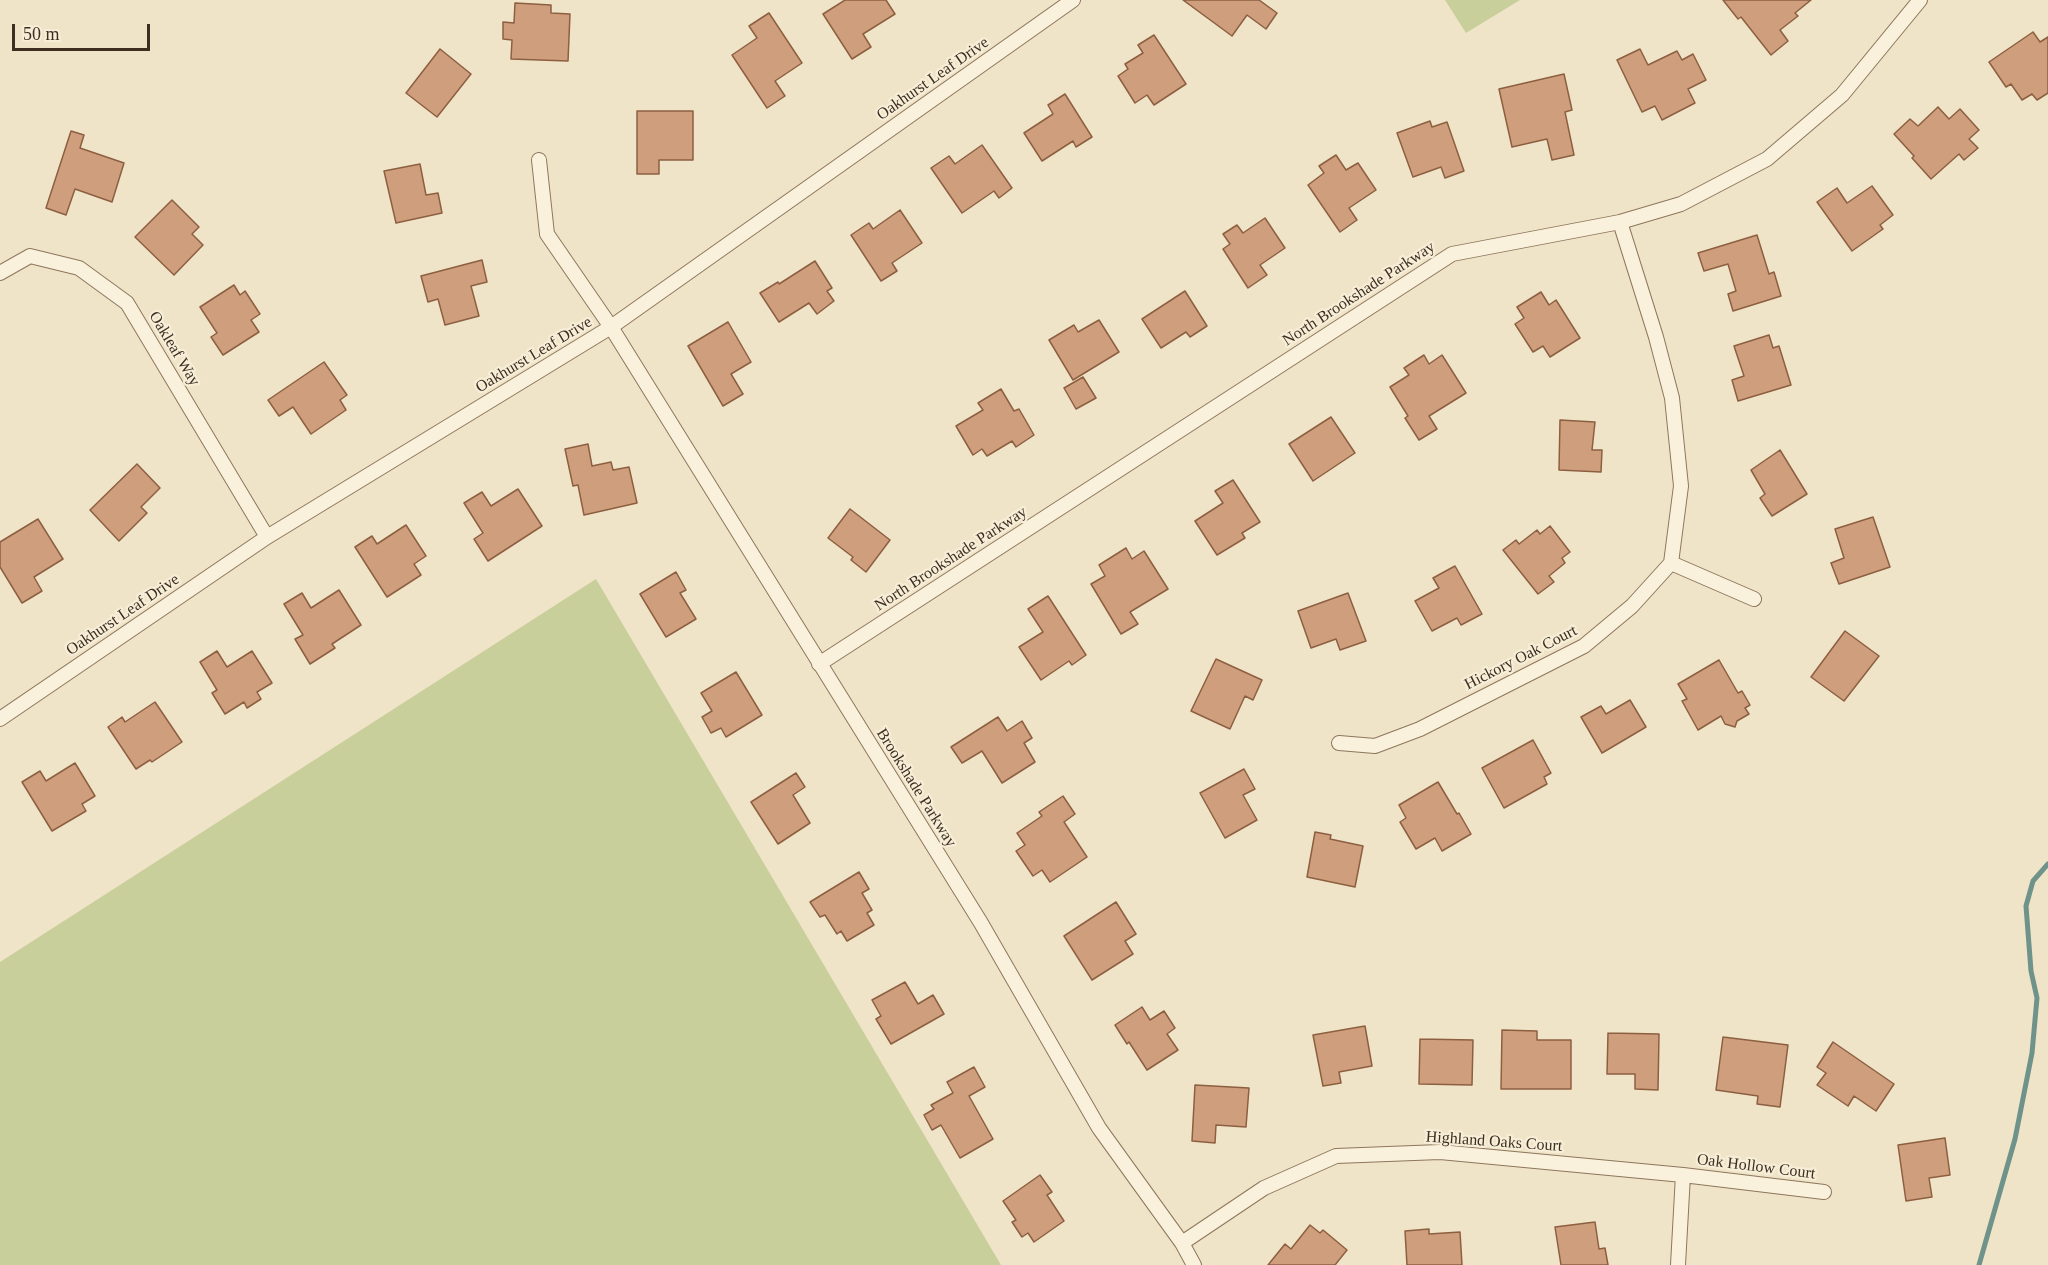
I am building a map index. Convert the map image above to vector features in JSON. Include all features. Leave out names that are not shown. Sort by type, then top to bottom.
[{"type":"street","name":"Oakhurst Leaf Drive","points":[[0,719],[267,537],[611,327],[1072,0]]},
{"type":"street","name":"North Brookshade Parkway","points":[[819,664],[1452,254],[1620,222],[1681,204],[1767,159],[1842,95],[1920,0]]},
{"type":"street","name":"Brookshade Parkway","points":[[539,160],[547,234],[611,327],[981,923],[1099,1128],[1182,1243],[1194,1265]]},
{"type":"street","points":[[1620,222],[1656,337],[1672,398],[1681,486],[1671,563],[1754,598]]},
{"type":"street","name":"Oakleaf Way","points":[[0,273],[30,256],[79,268],[127,303],[267,537]]},
{"type":"street","name":"Hickory Oak Court","points":[[1339,743],[1375,746],[1420,729],[1584,646],[1632,606],[1671,563]]},
{"type":"street","name":"Highland Oaks Court","points":[[1182,1243],[1264,1188],[1336,1156],[1440,1152],[1683,1175]]},
{"type":"street","points":[[1678,1265],[1683,1175]]},
{"type":"street","name":"Oak Hollow Court","points":[[1683,1175],[1824,1192]]},
{"type":"green space","points":[[1445,0],[1520,0],[1466,33]]},
{"type":"green space","points":[[596,579],[1001,1265],[0,1265],[0,962]]},
{"type":"building","points":[[845,0],[886,0],[895,14],[863,34],[871,47],[852,59],[823,14]]},
{"type":"building","points":[[1183,0],[1259,0],[1277,13],[1266,29],[1247,15],[1232,36]]},
{"type":"building","points":[[1723,0],[1811,0],[1795,13],[1798,16],[1780,30],[1788,41],[1771,55],[1741,17],[1738,19]]},
{"type":"building","points":[[515,3],[551,5],[551,13],[570,14],[568,61],[511,59],[512,40],[503,39],[503,22],[514,23]]},
{"type":"building","points":[[769,13],[802,63],[775,81],[785,96],[767,108],[732,55],[757,38],[749,26]]},
{"type":"building","points":[[2033,32],[2040,42],[2048,37],[2048,93],[2037,100],[2032,94],[2022,100],[2011,84],[2006,87],[1989,62]]},
{"type":"building","points":[[1154,35],[1186,84],[1154,105],[1147,95],[1135,103],[1118,76],[1128,69],[1125,64],[1143,53],[1138,45]]},
{"type":"building","points":[[440,49],[471,74],[437,117],[406,93]]},
{"type":"building","points":[[1640,49],[1648,65],[1677,51],[1682,60],[1693,54],[1706,80],[1688,89],[1695,103],[1662,120],[1655,106],[1642,112],[1617,60]]},
{"type":"building","points":[[1564,74],[1572,110],[1565,112],[1574,155],[1552,160],[1547,139],[1512,147],[1499,89]]},
{"type":"building","points":[[1065,94],[1092,137],[1076,147],[1073,141],[1042,161],[1024,133],[1053,114],[1048,105]]},
{"type":"building","points":[[1938,107],[1949,119],[1960,109],[1979,130],[1969,139],[1978,148],[1964,160],[1959,154],[1931,179],[1894,134],[1910,119],[1918,126]]},
{"type":"building","points":[[637,111],[693,111],[693,160],[659,160],[659,174],[637,174]]},
{"type":"building","points":[[1430,121],[1432,127],[1447,122],[1464,171],[1445,178],[1441,167],[1413,177],[1397,133]]},
{"type":"building","points":[[71,131],[84,135],[80,148],[124,163],[112,202],[75,189],[66,215],[46,208]]},
{"type":"building","points":[[982,145],[1012,188],[999,198],[994,191],[962,213],[931,168],[949,156],[955,164]]},
{"type":"building","points":[[1336,155],[1346,170],[1358,163],[1376,190],[1349,208],[1357,220],[1340,232],[1308,185],[1324,173],[1319,166]]},
{"type":"building","points":[[420,164],[426,195],[438,193],[442,213],[396,223],[384,171]]},
{"type":"building","points":[[1872,186],[1893,215],[1880,225],[1883,229],[1852,251],[1817,202],[1837,188],[1847,203]]},
{"type":"building","points":[[172,200],[199,227],[192,234],[203,245],[174,275],[135,237]]},
{"type":"building","points":[[900,210],[922,243],[892,263],[897,271],[881,281],[851,235],[869,223],[873,229]]},
{"type":"building","points":[[1265,218],[1285,248],[1260,265],[1267,275],[1248,288],[1223,249],[1230,244],[1223,234],[1237,225],[1243,233]]},
{"type":"building","points":[[1757,235],[1769,274],[1774,272],[1781,296],[1733,311],[1728,294],[1736,291],[1728,264],[1704,271],[1698,253]]},
{"type":"building","points":[[482,260],[487,282],[471,286],[479,316],[445,325],[438,299],[428,302],[421,276]]},
{"type":"building","points":[[815,261],[832,288],[827,291],[834,301],[817,314],[809,303],[779,322],[760,293]]},
{"type":"building","points":[[234,285],[240,295],[245,291],[260,314],[251,320],[259,332],[223,355],[211,337],[217,333],[200,307]]},
{"type":"building","points":[[1185,291],[1207,326],[1190,337],[1186,332],[1161,348],[1142,319]]},
{"type":"building","points":[[1541,292],[1549,305],[1556,300],[1580,338],[1550,357],[1543,346],[1533,352],[1515,324],[1524,318],[1517,307]]},
{"type":"building","points":[[1099,320],[1119,352],[1073,380],[1049,340],[1074,325],[1078,332]]},
{"type":"building","points":[[728,322],[751,362],[731,374],[743,394],[723,406],[688,346]]},
{"type":"building","points":[[1769,335],[1773,348],[1779,346],[1791,385],[1738,401],[1732,380],[1744,376],[1734,346]]},
{"type":"building","points":[[1424,355],[1429,364],[1442,355],[1466,393],[1429,416],[1437,429],[1419,440],[1405,418],[1408,416],[1390,387],[1409,375],[1404,368]]},
{"type":"building","points":[[324,362],[347,395],[340,400],[346,410],[311,434],[293,407],[279,416],[268,400]]},
{"type":"building","points":[[1083,377],[1096,398],[1076,409],[1064,388]]},
{"type":"building","points":[[1001,389],[1014,411],[1019,409],[1034,435],[1016,447],[1012,441],[987,456],[982,449],[973,455],[956,426],[983,410],[978,403]]},
{"type":"building","points":[[1331,417],[1355,453],[1313,481],[1289,444]]},
{"type":"building","points":[[1560,420],[1595,422],[1592,450],[1602,450],[1601,472],[1559,470]]},
{"type":"building","points":[[588,444],[592,466],[611,462],[613,470],[629,467],[637,503],[584,515],[578,485],[573,486],[565,449]]},
{"type":"building","points":[[1780,450],[1807,494],[1772,516],[1760,498],[1765,494],[1751,470]]},
{"type":"building","points":[[137,464],[160,488],[141,507],[147,513],[119,541],[90,510]]},
{"type":"building","points":[[1233,480],[1260,522],[1242,533],[1245,538],[1217,555],[1195,521],[1223,503],[1215,491]]},
{"type":"building","points":[[518,489],[542,526],[488,561],[474,539],[483,533],[464,503],[482,492],[491,506]]},
{"type":"building","points":[[850,509],[890,540],[866,572],[851,560],[853,557],[828,538]]},
{"type":"building","points":[[1873,517],[1890,567],[1839,584],[1831,563],[1844,558],[1835,529]]},
{"type":"building","points":[[38,519],[63,559],[34,577],[42,591],[22,603],[0,567],[0,542]]},
{"type":"building","points":[[406,525],[426,556],[414,564],[421,575],[387,597],[355,547],[372,536],[377,544]]},
{"type":"building","points":[[1550,526],[1570,552],[1562,558],[1565,563],[1549,576],[1554,582],[1538,594],[1503,550],[1516,540],[1519,544],[1537,530],[1540,534]]},
{"type":"building","points":[[1126,548],[1132,559],[1144,551],[1168,589],[1130,612],[1138,624],[1121,634],[1091,584],[1105,576],[1099,565]]},
{"type":"building","points":[[1455,566],[1482,614],[1461,625],[1457,618],[1432,631],[1415,601],[1439,588],[1433,578]]},
{"type":"building","points":[[676,572],[686,590],[680,593],[696,619],[666,637],[640,594]]},
{"type":"building","points":[[339,590],[361,625],[332,644],[335,648],[310,664],[295,639],[303,635],[284,604],[302,593],[311,608]]},
{"type":"building","points":[[1348,593],[1366,641],[1340,650],[1336,639],[1311,648],[1298,611]]},
{"type":"building","points":[[1048,596],[1086,655],[1072,665],[1069,661],[1041,680],[1019,647],[1043,632],[1028,609]]},
{"type":"building","points":[[1845,631],[1879,656],[1844,701],[1811,677]]},
{"type":"building","points":[[217,651],[227,667],[252,651],[272,683],[257,692],[261,699],[247,708],[244,702],[225,714],[212,693],[217,690],[200,662]]},
{"type":"building","points":[[1216,659],[1262,680],[1253,700],[1245,696],[1230,729],[1191,711]]},
{"type":"building","points":[[1719,660],[1738,693],[1742,691],[1750,705],[1745,708],[1749,714],[1737,721],[1735,727],[1725,724],[1721,716],[1698,730],[1682,701],[1687,699],[1678,684]]},
{"type":"building","points":[[736,672],[762,715],[726,737],[721,728],[711,733],[702,717],[712,711],[701,693]]},
{"type":"building","points":[[1630,700],[1646,727],[1602,753],[1581,717],[1601,706],[1606,714]]},
{"type":"building","points":[[155,702],[182,742],[152,762],[150,760],[136,769],[108,727],[122,717],[125,722]]},
{"type":"building","points":[[998,717],[1007,731],[1022,721],[1032,738],[1024,743],[1035,762],[1002,783],[982,751],[962,763],[951,747]]},
{"type":"building","points":[[1533,740],[1551,773],[1544,777],[1547,784],[1504,808],[1482,768]]},
{"type":"building","points":[[75,763],[95,796],[82,804],[86,811],[52,831],[22,782],[40,771],[46,781]]},
{"type":"building","points":[[1244,769],[1255,789],[1243,795],[1257,820],[1225,838],[1200,793]]},
{"type":"building","points":[[796,773],[805,787],[793,795],[810,823],[778,844],[751,802]]},
{"type":"building","points":[[1438,782],[1471,834],[1442,851],[1435,838],[1416,849],[1400,822],[1406,818],[1399,805]]},
{"type":"building","points":[[1063,796],[1075,814],[1064,822],[1087,857],[1050,882],[1042,870],[1033,876],[1016,851],[1025,845],[1017,833],[1042,816],[1039,812]]},
{"type":"building","points":[[1315,832],[1331,835],[1330,839],[1363,846],[1355,887],[1307,877]]},
{"type":"building","points":[[859,872],[869,889],[862,893],[872,910],[867,913],[874,925],[847,941],[841,931],[837,934],[825,915],[820,917],[810,902]]},
{"type":"building","points":[[1116,902],[1136,934],[1125,941],[1133,954],[1092,980],[1064,936]]},
{"type":"building","points":[[905,982],[918,1004],[933,995],[944,1014],[891,1044],[876,1019],[881,1016],[872,1000]]},
{"type":"building","points":[[1142,1007],[1150,1020],[1164,1011],[1175,1028],[1167,1034],[1178,1050],[1147,1070],[1115,1025]]},
{"type":"building","points":[[1365,1026],[1372,1066],[1339,1072],[1341,1083],[1323,1086],[1313,1035]]},
{"type":"building","points":[[1502,1030],[1537,1031],[1537,1040],[1571,1040],[1571,1089],[1501,1089]]},
{"type":"building","points":[[1608,1033],[1659,1034],[1658,1090],[1635,1089],[1635,1074],[1607,1074]]},
{"type":"building","points":[[1723,1037],[1788,1045],[1780,1107],[1757,1104],[1758,1096],[1716,1090]]},
{"type":"building","points":[[1420,1039],[1473,1040],[1472,1085],[1419,1084]]},
{"type":"building","points":[[1833,1042],[1894,1084],[1876,1111],[1854,1096],[1848,1106],[1817,1085],[1826,1073],[1817,1067]]},
{"type":"building","points":[[974,1067],[985,1087],[969,1096],[993,1139],[960,1158],[941,1125],[932,1130],[924,1115],[934,1109],[931,1105],[953,1093],[947,1082]]},
{"type":"building","points":[[1195,1085],[1249,1088],[1246,1127],[1216,1125],[1215,1143],[1192,1141]]},
{"type":"building","points":[[1945,1138],[1950,1175],[1929,1178],[1932,1197],[1906,1201],[1898,1145]]},
{"type":"building","points":[[1040,1175],[1052,1192],[1047,1195],[1064,1221],[1034,1242],[1028,1233],[1022,1237],[1012,1222],[1016,1220],[1003,1201]]},
{"type":"building","points":[[1595,1222],[1599,1249],[1605,1248],[1608,1265],[1561,1265],[1555,1227]]},
{"type":"building","points":[[1310,1225],[1320,1233],[1323,1230],[1347,1250],[1335,1265],[1268,1265],[1285,1244],[1291,1249]]},
{"type":"building","points":[[1429,1229],[1429,1234],[1460,1232],[1462,1265],[1407,1265],[1405,1231]]},
{"type":"waterway","points":[[1979,1265],[2015,1139],[2032,1053],[2037,998],[2031,971],[2026,906],[2033,881],[2048,864]]}]
